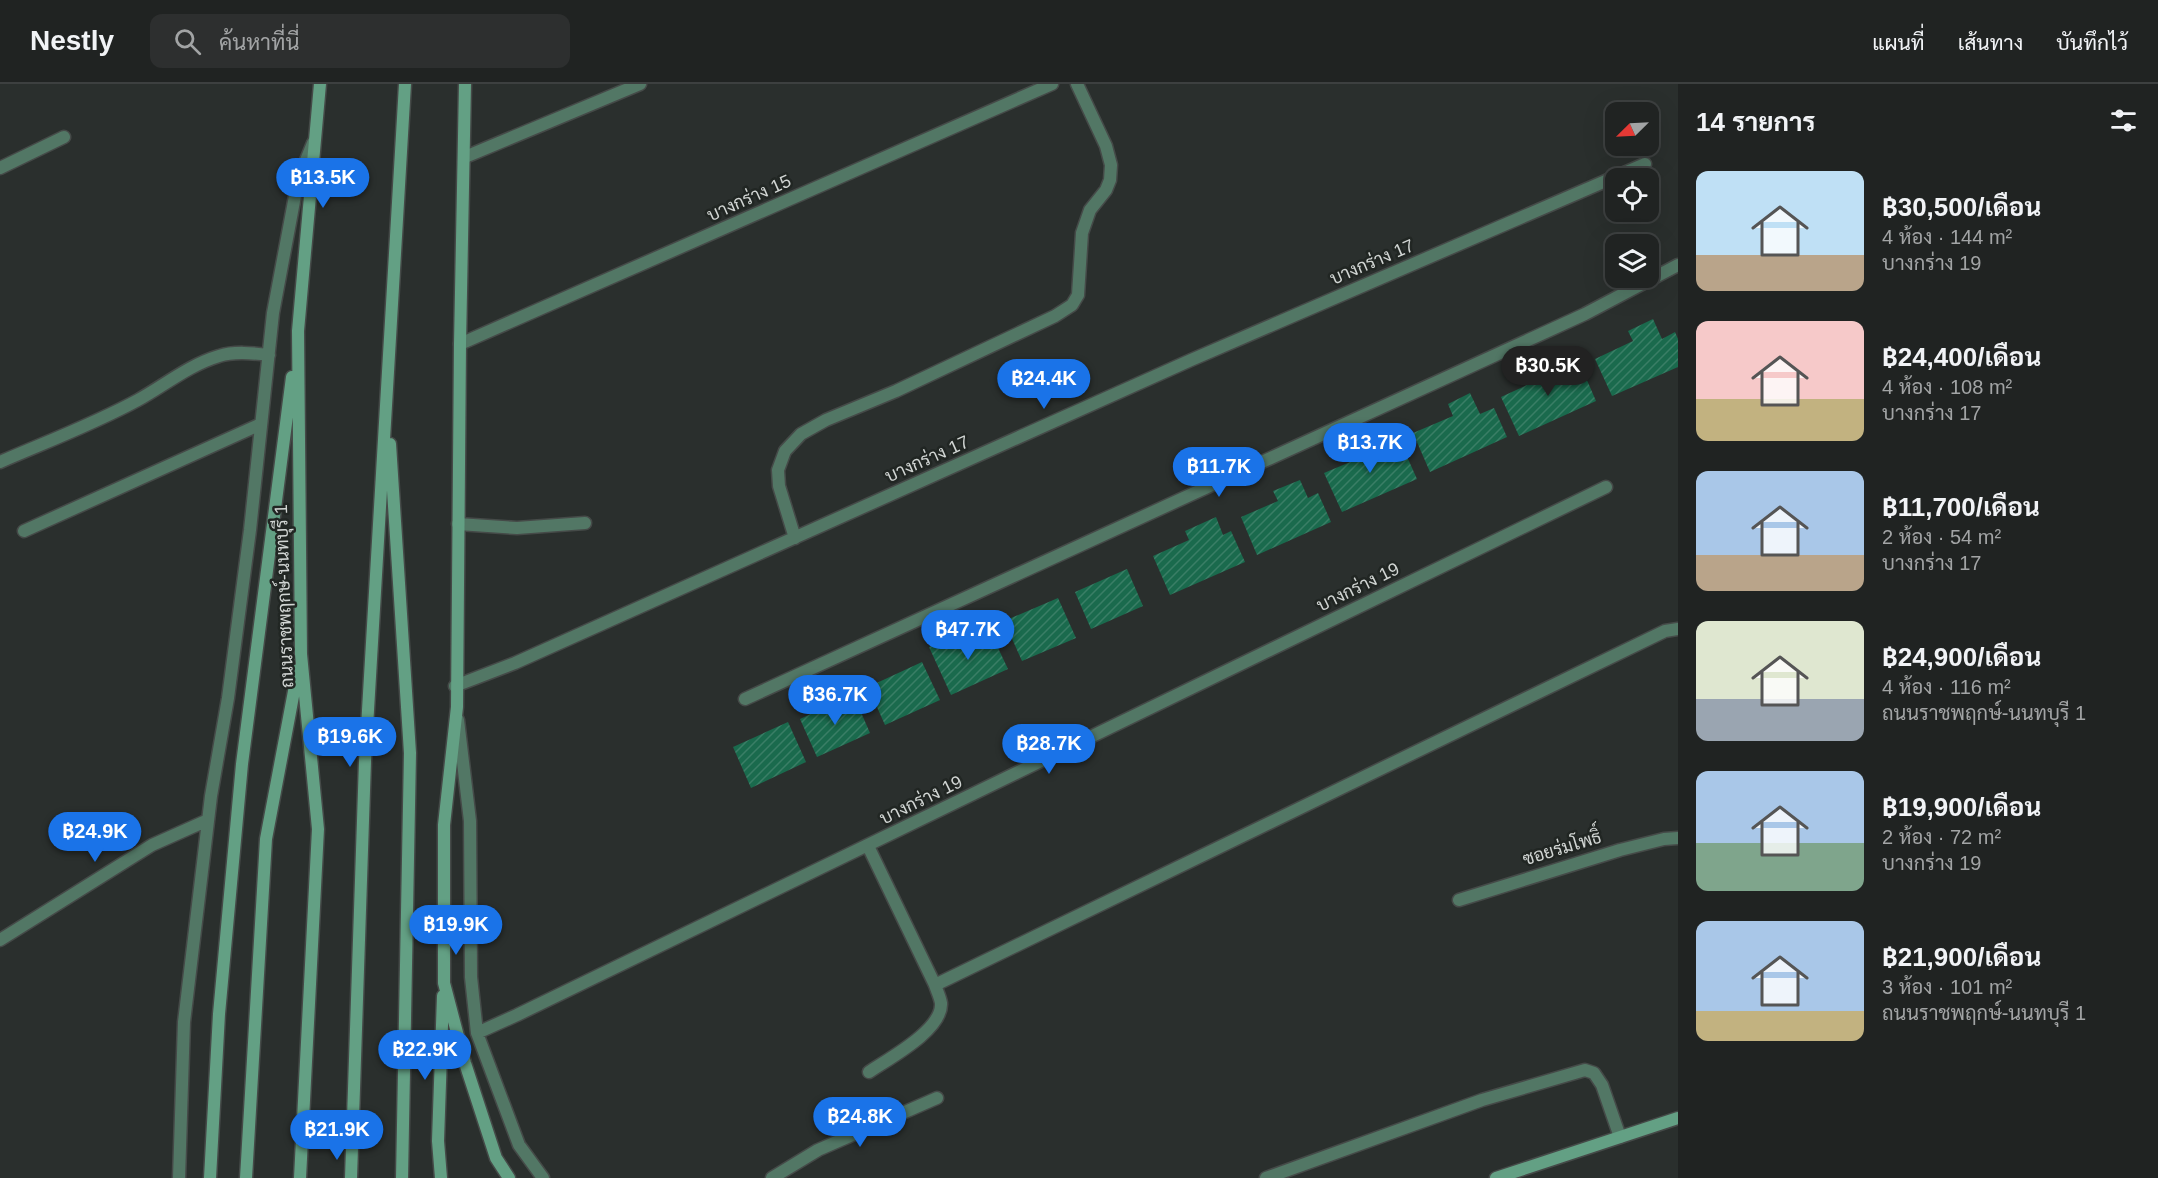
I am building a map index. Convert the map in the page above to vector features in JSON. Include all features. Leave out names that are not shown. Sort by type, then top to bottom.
[{"type":"main road","name":"ถนนราชพฤกษ์-นนทบุรี 1","points":[[300,1178],[318,829],[301,654],[298,331],[320,84]]},
{"type":"main road","points":[[351,1178],[365,761],[405,84]]},
{"type":"main road","points":[[441,1178],[438,1141],[444,983],[444,825],[457,707],[455,686],[465,84]]},
{"type":"main road","points":[[210,1178],[219,1014],[242,764],[298,331]]},
{"type":"main road","points":[[386,392],[410,753],[402,1178]]},
{"type":"main road","points":[[246,1178],[266,839],[301,654]]},
{"type":"main road","points":[[444,983],[465,1063],[496,1158],[509,1178]]},
{"type":"main road","points":[[1496,1178],[1678,1118]]},
{"type":"street","points":[[465,157],[640,84]]},
{"type":"street","name":"บางกร่าง 15","points":[[460,344],[1052,84]]},
{"type":"street","points":[[795,538],[779,486],[778,470],[784,452],[801,434],[826,420],[907,386],[1054,316],[1072,305],[1078,295],[1082,233],[1090,210],[1106,190],[1110,180],[1111,165],[1106,146],[1077,84]]},
{"type":"street","points":[[0,168],[64,137]]},
{"type":"street","points":[[178,1178],[184,1022],[208,820],[228,699],[273,313],[298,180],[314,142]]},
{"type":"street","name":"บางกร่าง 17","points":[[455,686],[515,663],[1191,360],[1645,164]]},
{"type":"street","points":[[745,699],[1585,314],[1678,265]]},
{"type":"street","points":[[0,462],[128,405],[196,364],[221,355],[247,352],[269,354]]},
{"type":"street","points":[[24,531],[261,424]]},
{"type":"street","name":"บางกร่าง 19","points":[[477,1033],[868,846],[1606,487]]},
{"type":"street","points":[[458,524],[517,528],[585,524]]},
{"type":"street","points":[[935,985],[1654,636],[1678,629]]},
{"type":"street","points":[[457,707],[470,821],[471,977],[477,1033],[519,1145],[543,1178]]},
{"type":"street","points":[[0,940],[152,845],[208,820]]},
{"type":"street","name":"ซอยร่มโพธิ์","points":[[1459,900],[1620,850],[1664,838],[1678,838]]},
{"type":"street","points":[[868,846],[935,985],[941,1004],[939,1015],[930,1028],[868,1072]]},
{"type":"street","points":[[1266,1178],[1482,1100],[1585,1070],[1593,1073],[1602,1085],[1620,1137]]},
{"type":"street","points":[[772,1178],[818,1150],[937,1098]]},
{"type":"building","points":[[1653,319],[1662,339],[1675,332],[1678,339],[1678,367],[1612,396],[1595,359],[1633,341],[1628,331]]},
{"type":"building","points":[[1562,355],[1571,376],[1583,371],[1596,401],[1519,436],[1501,397],[1542,378],[1537,366]]},
{"type":"building","points":[[1470,393],[1480,414],[1494,408],[1507,437],[1430,472],[1413,433],[1453,416],[1448,404]]},
{"type":"building","points":[[1386,434],[1395,454],[1404,450],[1417,479],[1342,512],[1324,473],[1362,457],[1358,447]]},
{"type":"building","points":[[1300,480],[1308,498],[1318,493],[1331,522],[1257,555],[1241,517],[1278,501],[1273,491]]},
{"type":"building","points":[[1216,517],[1223,535],[1231,531],[1245,562],[1170,595],[1153,556],[1189,540],[1185,531]]},
{"type":"building","points":[[1127,569],[1143,606],[1091,629],[1075,592]]},
{"type":"building","points":[[1058,598],[1076,638],[1022,661],[1004,621]]},
{"type":"building","points":[[990,631],[1008,669],[951,695],[929,647],[953,636],[957,646]]},
{"type":"building","points":[[922,662],[940,700],[885,725],[868,687]]},
{"type":"building","points":[[853,694],[870,733],[817,757],[800,719]]},
{"type":"building","points":[[788,722],[806,762],[751,788],[733,747]]}]
